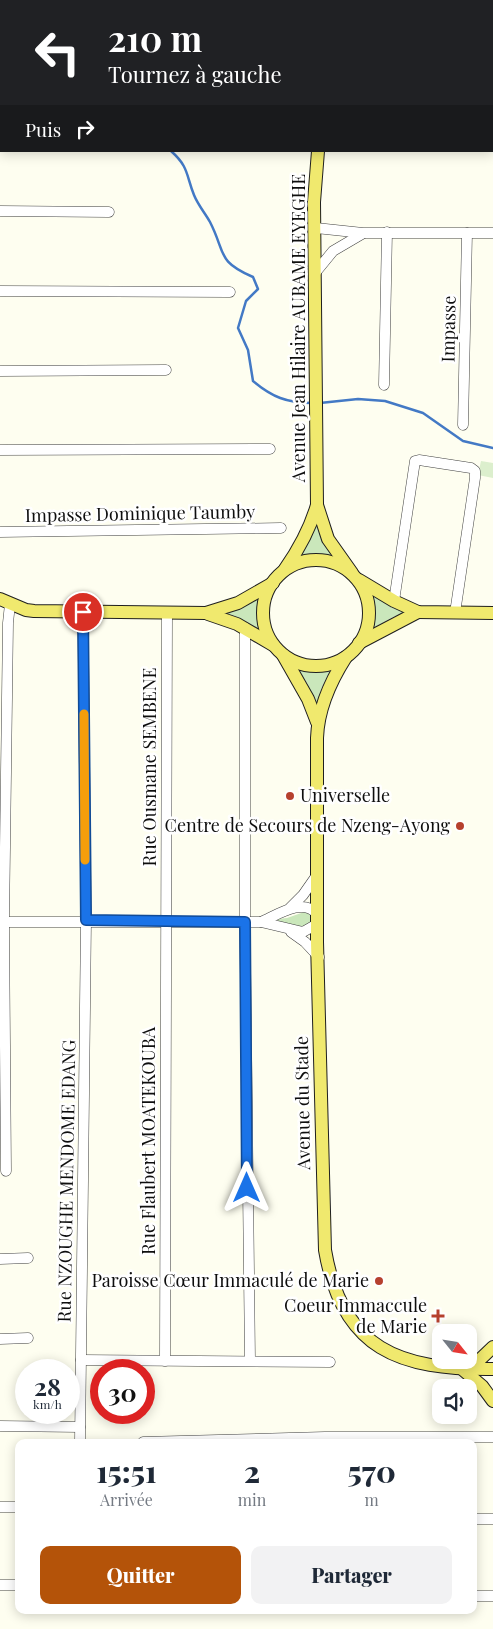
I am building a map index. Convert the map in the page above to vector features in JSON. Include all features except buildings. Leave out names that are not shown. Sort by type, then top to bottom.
[{"type":"main road","name":"Avenue Jean Hilaire AUBAME EYEGHE","points":[[317,505],[315,414],[316,228],[314,202],[318,152]]},
{"type":"main road","points":[[317,505],[298,550],[273,583],[266,598],[263,615],[267,632],[308,698],[317,722]]},
{"type":"main road","points":[[317,505],[328,540],[366,594],[369,610],[367,628],[360,643]]},
{"type":"main road","points":[[282,573],[302,562],[324,560],[338,564],[394,601],[418,612],[493,614]]},
{"type":"main road","points":[[5,601],[26,610],[167,614],[206,613],[238,603],[273,583]]},
{"type":"main road","points":[[317,722],[327,693],[346,657],[360,643],[418,612]]},
{"type":"main road","points":[[206,613],[221,617],[245,628],[296,662],[313,666],[330,664],[346,657]]},
{"type":"main road","name":"Avenue du Stade","points":[[317,722],[317,919],[324,1250],[333,1288],[348,1317],[373,1343],[412,1361],[432,1364]]},
{"type":"main road","points":[[478,1363],[493,1347]]},
{"type":"main road","name":"Avenue du Stade","points":[[478,1369],[493,1368]]},
{"type":"main road","points":[[466,1369],[493,1401]]},
{"type":"street","points":[[0,211],[109,212]]},
{"type":"street","points":[[316,228],[363,233],[493,233]]},
{"type":"street","points":[[384,385],[387,232]]},
{"type":"street","points":[[315,273],[333,251],[363,233]]},
{"type":"street","name":"Impasse","points":[[463,425],[467,233]]},
{"type":"street","points":[[0,291],[230,292]]},
{"type":"street","points":[[0,371],[166,370]]},
{"type":"street","points":[[0,450],[270,449]]},
{"type":"street","points":[[394,601],[415,462],[418,460],[471,468],[475,471],[475,478],[455,613]]},
{"type":"street","name":"Impasse Dominique Taumby","points":[[0,532],[281,528]]},
{"type":"street","points":[[5,601],[8,623],[2,922],[6,1171]]},
{"type":"street","name":"Rue NZOUGHE MENDOME EDANG","points":[[80,1439],[86,920],[83,612]]},
{"type":"street","name":"Rue Ousmane SEMBENE","points":[[165,920],[167,614]]},
{"type":"street","points":[[245,628],[245,922],[250,1360]]},
{"type":"street","points":[[287,911],[303,895],[317,875]]},
{"type":"street","points":[[2,922],[86,920],[261,922],[303,932],[317,919],[310,908],[304,906],[261,922]]},
{"type":"street","name":"Rue Flaubert MOATEKOUBA","points":[[165,920],[165,1361]]},
{"type":"street","points":[[283,928],[305,942],[319,958]]},
{"type":"street","points":[[0,1259],[28,1258]]},
{"type":"street","points":[[0,1339],[28,1338]]},
{"type":"street","points":[[81,1360],[330,1362]]},
{"type":"street","points":[[0,1426],[80,1427]]},
{"type":"street","points":[[252,1439],[493,1437]]},
{"type":"street","points":[[0,1507],[15,1507]]},
{"type":"street","points":[[477,1519],[493,1519]]},
{"type":"street","points":[[0,1585],[15,1585]]},
{"type":"street","points":[[477,1596],[493,1596]]},
{"type":"green space","points":[[481,461],[493,463],[493,478],[478,475]]},
{"type":"green space","points":[[315,521],[332,558],[317,556],[298,558]]},
{"type":"green space","points":[[371,595],[406,613],[393,617],[370,630],[372,618],[369,598]]},
{"type":"green space","points":[[261,596],[257,616],[261,633],[223,612]]},
{"type":"green space","points":[[332,667],[322,687],[316,708],[307,683],[298,670],[313,671]]},
{"type":"green space","points":[[307,911],[312,913],[311,925],[302,927],[278,922],[278,919]]},
{"type":"waterway","points":[[172,152],[184,167],[196,199],[210,222],[227,261],[253,277],[258,289],[246,301],[238,328],[248,350],[253,381],[280,398],[295,402],[312,403]]},
{"type":"waterway","points":[[320,403],[358,399],[385,401],[423,413],[463,441],[493,448]]},
{"type":"slow traffic","points":[[84,714],[85,860]]},
{"type":"place","name":"Universelle","points":[[290,796]]},
{"type":"place","name":"Centre de Secours de Nzeng-Ayong","points":[[460,826]]},
{"type":"place","name":"Paroisse Cœur Immaculé de Marie","points":[[379,1281]]},
{"type":"place","name":"Coeur Immaccule de Marie","points":[[438,1316]]},
{"type":"route","points":[[83,612],[86,920],[245,922],[247,1188]]}]
